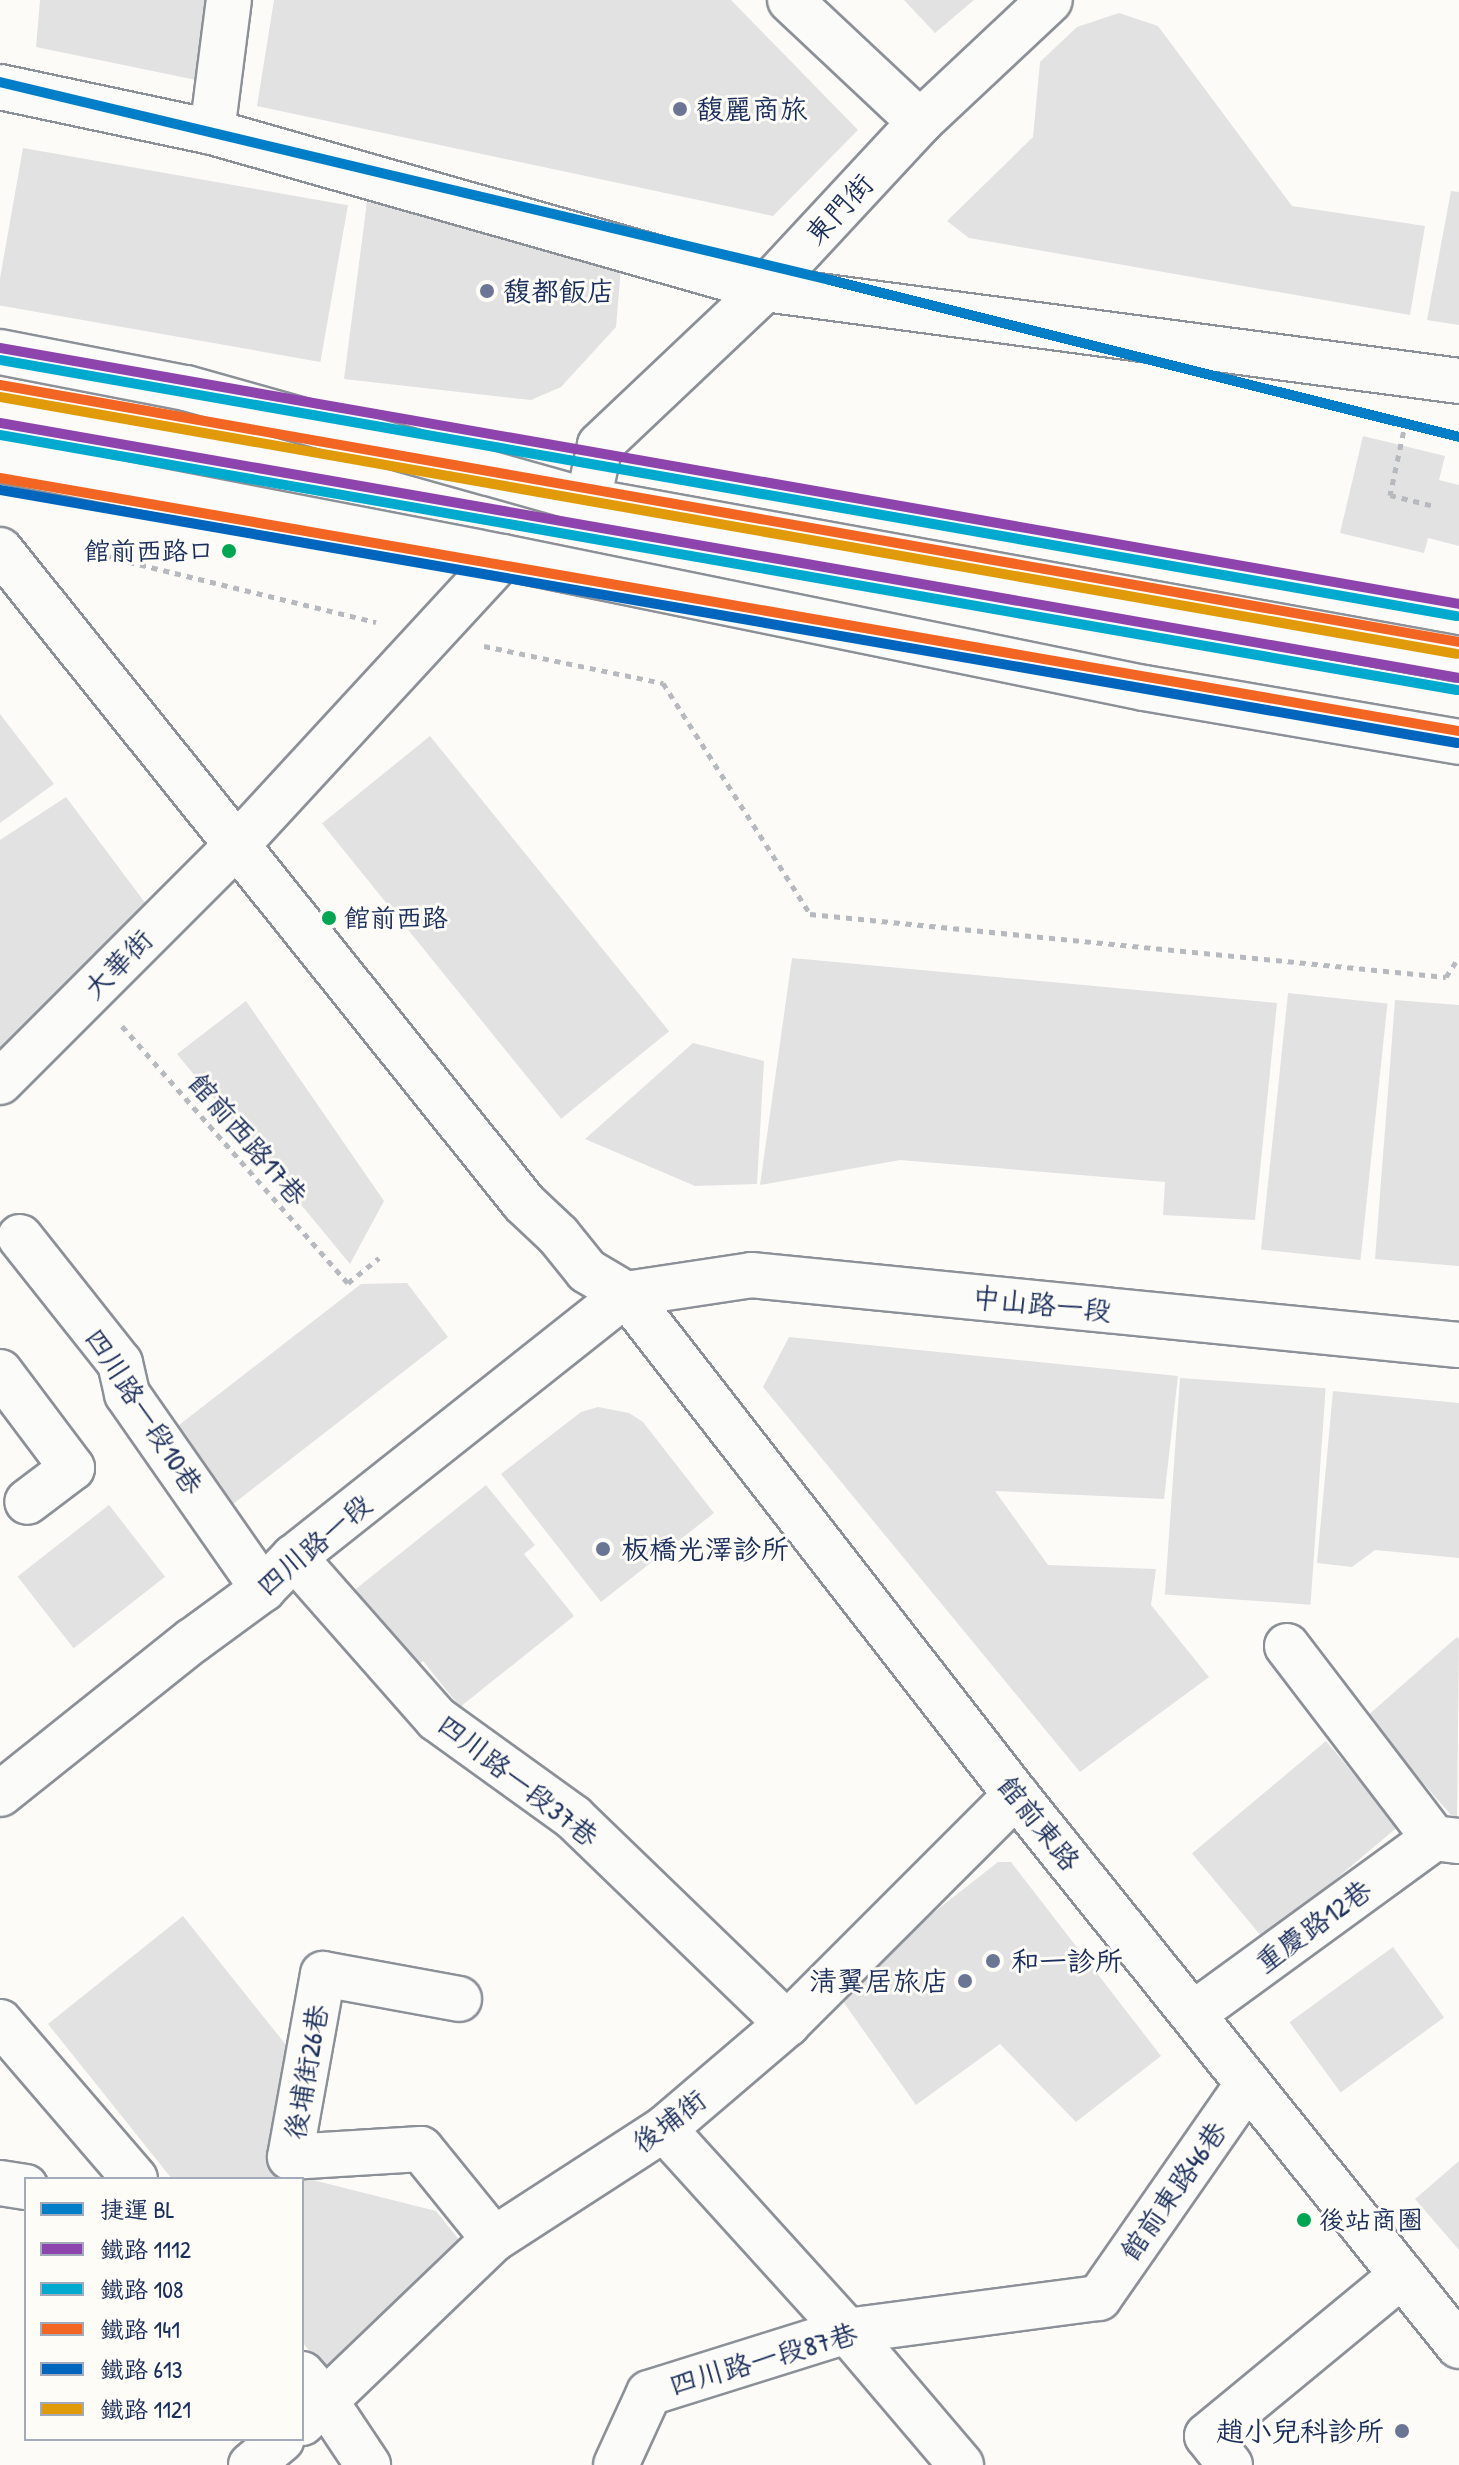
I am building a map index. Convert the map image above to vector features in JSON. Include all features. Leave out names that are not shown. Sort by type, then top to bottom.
[{"type":"street","points":[[212,132],[229,0]]},
{"type":"street","points":[[790,0],[920,122]]},
{"type":"street","name":"東門街","points":[[588,501],[600,445],[765,289],[920,122],[1050,0]]},
{"type":"street","points":[[0,87],[212,132],[765,289],[1459,381]]},
{"type":"street","points":[[0,352],[186,388],[588,501],[1459,659]]},
{"type":"street","points":[[0,460],[503,557],[1144,688],[1459,742]]},
{"type":"street","points":[[0,550],[524,1203],[558,1235],[587,1271],[626,1294]]},
{"type":"street","name":"大華街","points":[[0,1082],[236,846],[427,635],[503,557]]},
{"type":"street","name":"四川路一段10巷","points":[[20,1237],[120,1363],[127,1394],[263,1589]]},
{"type":"street","name":"中山路一段","points":[[626,1294],[751,1275],[1459,1345]]},
{"type":"street","name":"四川路一段","points":[[0,1794],[192,1641],[263,1589],[294,1557],[626,1294]]},
{"type":"street","name":"館前東路","points":[[626,1294],[1016,1795],[1459,2346]]},
{"type":"street","points":[[0,1372],[72,1468],[27,1502]]},
{"type":"street","name":"四川路一段37巷","points":[[294,1557],[437,1719],[573,1817],[787,2024]]},
{"type":"street","name":"重慶路12巷","points":[[1193,2014],[1446,1839],[1287,1646]]},
{"type":"street","name":"後埔街","points":[[310,2400],[494,2239],[664,2129],[787,2024],[1016,1795]]},
{"type":"street","name":"後埔街26巷","points":[[459,1999],[323,1974],[290,2157],[421,2149],[494,2239]]},
{"type":"street","points":[[0,2022],[133,2177]]},
{"type":"street","name":"館前東路46巷","points":[[1099,2298],[1248,2084]]},
{"type":"street","points":[[664,2129],[847,2331],[961,2465]]},
{"type":"street","points":[[0,2183],[24,2187]]},
{"type":"street","points":[[1218,2451],[1402,2275]]},
{"type":"street","name":"四川路一段87巷","points":[[616,2465],[649,2393],[847,2331],[1099,2298]]},
{"type":"street","points":[[310,2400],[368,2465]]},
{"type":"street","points":[[251,2465],[280,2441]]},
{"type":"path","points":[[1409,405],[1390,495],[1434,506]]},
{"type":"path","points":[[105,556],[427,635],[663,683],[810,914],[1446,977],[1459,957]]},
{"type":"path","name":"館前西路17巷","points":[[91,990],[348,1283],[379,1258]]},
{"type":"building","points":[[40,0],[215,0],[206,82],[36,47]]},
{"type":"building","points":[[274,0],[731,0],[858,130],[773,216],[257,106]]},
{"type":"building","points":[[904,0],[974,0],[935,33]]},
{"type":"building","points":[[1119,13],[1158,26],[1292,206],[1425,226],[1410,315],[969,238],[947,221],[1033,137],[1040,62],[1077,27]]},
{"type":"building","points":[[23,148],[348,205],[320,362],[0,305],[0,278]]},
{"type":"building","points":[[1451,191],[1459,192],[1459,325],[1427,320]]},
{"type":"building","name":"馥都飯店","points":[[367,202],[622,255],[616,327],[561,387],[531,400],[344,379]]},
{"type":"building","points":[[1363,436],[1445,456],[1439,480],[1459,485],[1459,546],[1428,538],[1424,553],[1340,533]]},
{"type":"building","points":[[0,714],[54,784],[0,823]]},
{"type":"building","points":[[430,736],[669,1031],[561,1119],[322,823]]},
{"type":"building","points":[[66,797],[152,912],[0,1069],[0,840]]},
{"type":"building","points":[[792,958],[1277,1003],[1255,1220],[1163,1215],[1165,1182],[900,1160],[760,1185]]},
{"type":"building","points":[[1288,993],[1387,1003],[1360,1260],[1261,1250]]},
{"type":"building","points":[[1395,1000],[1459,1005],[1459,1266],[1375,1259]]},
{"type":"building","points":[[246,1001],[384,1201],[350,1264],[177,1054]]},
{"type":"building","points":[[693,1043],[764,1061],[757,1184],[695,1186],[585,1139]]},
{"type":"building","points":[[407,1283],[448,1337],[228,1508],[170,1432],[361,1284]]},
{"type":"building","points":[[789,1337],[1178,1376],[1164,1499],[995,1491],[1048,1565],[1156,1569],[1151,1605],[1209,1677],[1080,1772],[763,1387]]},
{"type":"building","points":[[1180,1378],[1326,1388],[1311,1605],[1165,1594]]},
{"type":"building","points":[[1333,1391],[1459,1403],[1459,1558],[1375,1550],[1352,1567],[1317,1563]]},
{"type":"building","points":[[598,1407],[629,1413],[643,1422],[714,1513],[601,1602],[501,1474],[581,1412]]},
{"type":"building","points":[[486,1485],[535,1545],[524,1554],[574,1616],[460,1707],[423,1661],[409,1673],[347,1596]]},
{"type":"building","points":[[109,1505],[165,1577],[74,1648],[18,1576]]},
{"type":"building","points":[[1457,1637],[1459,1639],[1457,1822],[1366,1717]]},
{"type":"building","points":[[1326,1741],[1398,1827],[1264,1939],[1192,1853]]},
{"type":"building","points":[[998,1862],[1011,1862],[1161,2056],[1076,2122],[1000,2044],[916,2105],[835,1990]]},
{"type":"building","points":[[183,1916],[314,2080],[277,2171],[301,2177],[170,2177],[48,2024]]},
{"type":"building","points":[[1393,1947],[1444,2017],[1341,2093],[1289,2022]]},
{"type":"building","points":[[1459,2161],[1459,2250],[1415,2199]]},
{"type":"building","points":[[304,2178],[436,2211],[469,2252],[324,2369],[304,2344]]},
{"type":"metro line","name":"BL","points":[[0,82],[830,280],[1459,437]]},
{"type":"rail line","name":"1112","points":[[0,348],[1459,604]]},
{"type":"rail line","name":"108","points":[[0,360],[1457,616]]},
{"type":"rail line","name":"141","points":[[0,385],[1459,642]]},
{"type":"rail line","name":"1121","points":[[0,397],[1457,654]]},
{"type":"rail line","name":"1112","points":[[0,423],[1459,678]]},
{"type":"rail line","name":"108","points":[[0,435],[1457,690]]},
{"type":"rail line","name":"141","points":[[0,478],[1459,731]]},
{"type":"rail line","name":"613","points":[[0,490],[1457,743]]},
{"type":"place","name":"馥麗商旅","points":[[680,109]]},
{"type":"place","name":"馥都飯店","points":[[487,291]]},
{"type":"place","name":"館前西路口","points":[[229,551]]},
{"type":"place","name":"館前西路","points":[[329,918]]},
{"type":"place","name":"板橋光澤診所","points":[[603,1549]]},
{"type":"place","name":"和一診所","points":[[993,1961]]},
{"type":"place","name":"清翼居旅店","points":[[965,1981]]},
{"type":"place","name":"後站商圈","points":[[1304,2220]]},
{"type":"place","name":"趙小兒科診所","points":[[1402,2431]]}]
